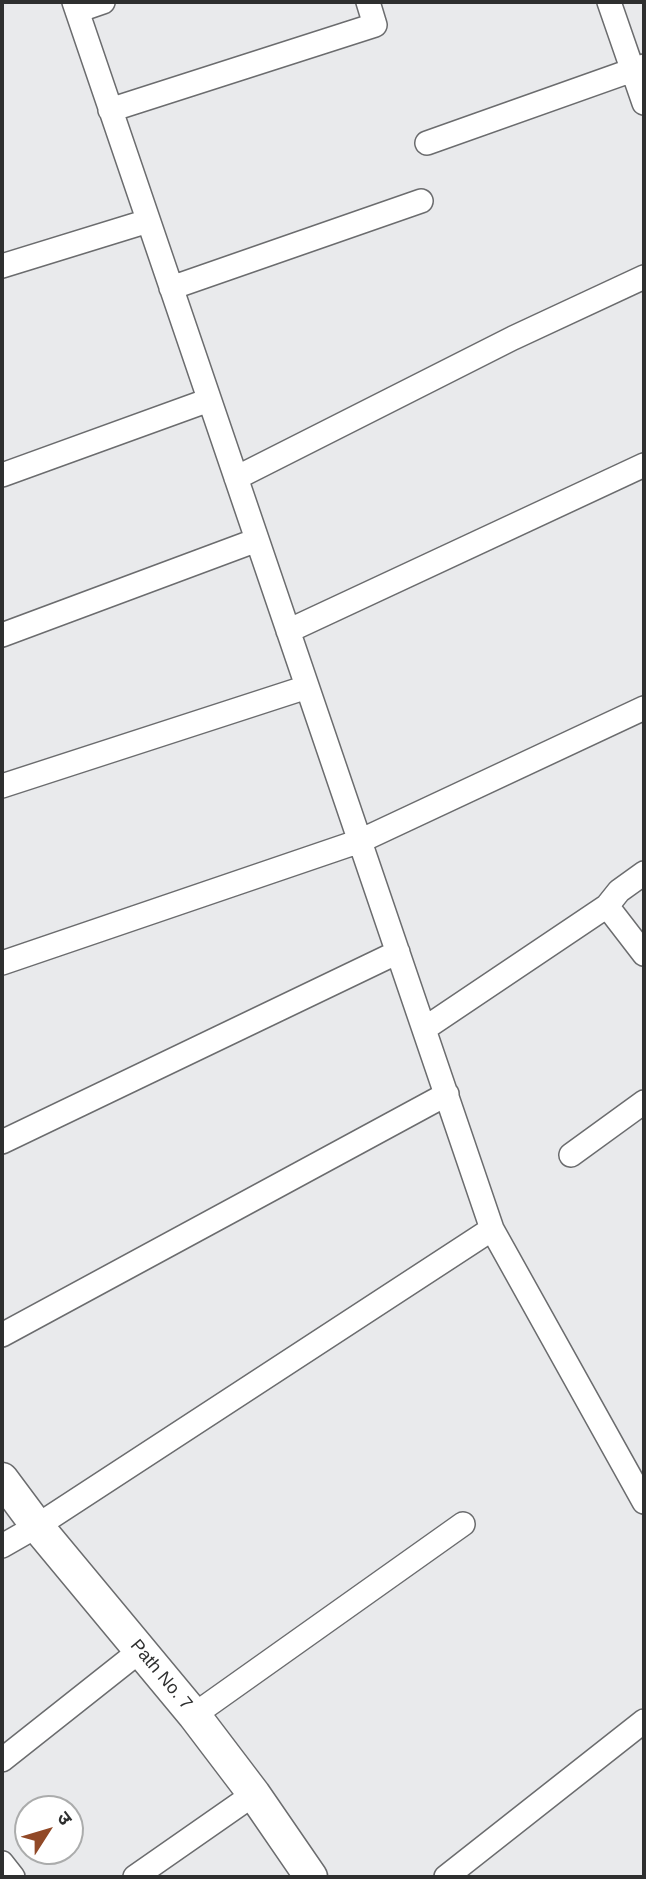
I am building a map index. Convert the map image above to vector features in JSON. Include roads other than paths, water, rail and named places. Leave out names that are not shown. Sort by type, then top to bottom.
[{"type":"street","points":[[103,2],[76,7],[492,1229],[644,1502]]},
{"type":"street","points":[[110,110],[376,25],[369,2]]},
{"type":"street","points":[[609,2],[638,68],[644,103]]},
{"type":"street","points":[[427,143],[638,68]]},
{"type":"street","points":[[171,288],[421,201]]},
{"type":"street","points":[[2,266],[148,221]]},
{"type":"street","points":[[236,478],[513,338],[644,277]]},
{"type":"street","points":[[2,475],[209,401]]},
{"type":"street","points":[[288,631],[644,465]]},
{"type":"street","points":[[2,635],[257,540]]},
{"type":"street","points":[[2,786],[307,687]]},
{"type":"street","points":[[2,963],[360,841],[644,708]]},
{"type":"street","points":[[424,1029],[607,906],[619,891],[644,873]]},
{"type":"street","points":[[607,906],[644,954]]},
{"type":"street","points":[[2,1142],[398,952]]},
{"type":"street","points":[[2,1335],[447,1094]]},
{"type":"street","points":[[571,1155],[644,1102]]},
{"type":"street","points":[[2,1546],[37,1526],[492,1229]]},
{"type":"street","name":"Path No. 7","points":[[2,1479],[37,1526],[194,1716],[254,1794],[311,1877]]},
{"type":"street","points":[[194,1716],[463,1524]]},
{"type":"street","points":[[2,1760],[141,1650]]},
{"type":"street","points":[[446,1877],[644,1721]]},
{"type":"street","points":[[135,1877],[254,1794]]},
{"type":"street","points":[[2,1863],[13,1877]]}]
